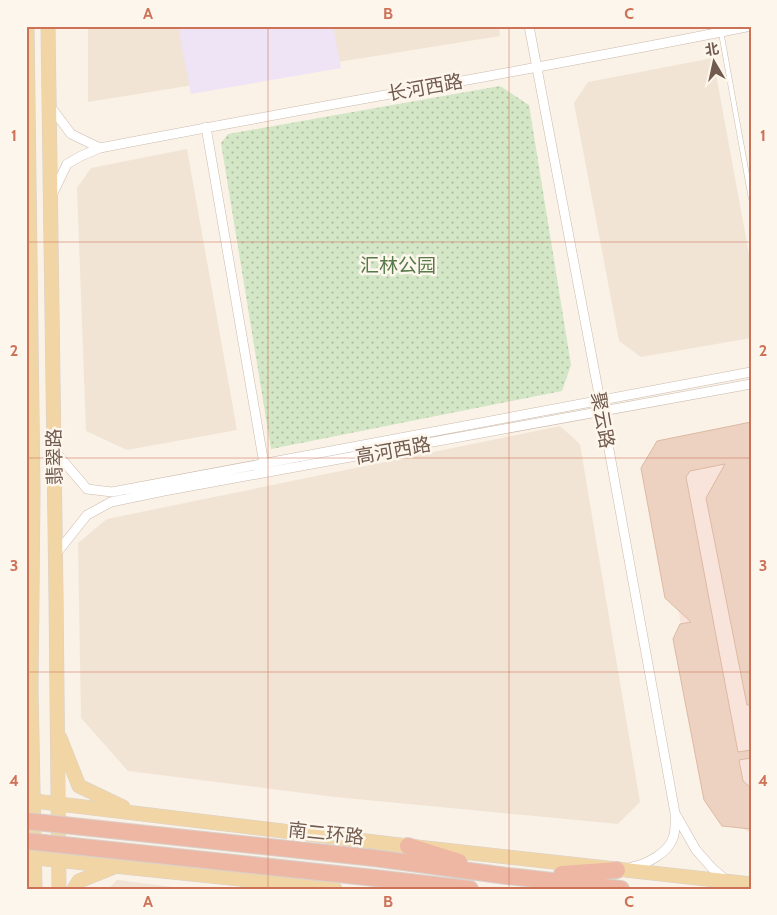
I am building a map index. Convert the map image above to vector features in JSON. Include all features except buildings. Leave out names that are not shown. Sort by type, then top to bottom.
[{"type":"highway","name":"南二环路","points":[[26,820],[374,858],[621,889]]},
{"type":"highway","points":[[26,841],[470,889]]},
{"type":"highway","points":[[408,846],[506,876]]},
{"type":"highway","points":[[526,878],[617,870]]},
{"type":"main road","name":"翡翠路","points":[[27,26],[33,482],[29,727],[30,857],[35,889]]},
{"type":"main road","name":"翡翠路","points":[[48,26],[56,554],[58,889]]},
{"type":"main road","points":[[57,730],[79,786],[136,813]]},
{"type":"main road","points":[[30,800],[408,846],[751,884]]},
{"type":"main road","points":[[30,857],[335,889]]},
{"type":"main road","points":[[74,889],[79,881],[117,866]]},
{"type":"street","name":"聚云路","points":[[529,26],[600,400],[675,813]]},
{"type":"street","name":"长河西路","points":[[50,198],[66,164],[100,148],[750,26]]},
{"type":"street","points":[[49,105],[71,134],[100,148]]},
{"type":"street","points":[[206,127],[264,464]]},
{"type":"street","name":"高河西路","points":[[54,450],[87,489],[112,492],[751,372]]},
{"type":"street","name":"高河西路","points":[[56,554],[87,514],[111,502],[751,384]]},
{"type":"street","points":[[617,870],[642,865],[666,850],[673,837],[675,813]]},
{"type":"street","points":[[675,813],[696,850],[712,868],[728,881]]},
{"type":"lane","points":[[720,32],[751,198]]},
{"type":"shaded area","points":[[88,26],[499,26],[500,36],[88,102]]},
{"type":"shaded area","points":[[178,26],[333,26],[341,68],[191,94]]},
{"type":"shaded area","points":[[713,58],[751,265],[751,338],[641,357],[619,341],[574,103],[588,82]]},
{"type":"shaded area","points":[[187,149],[237,430],[127,450],[86,431],[77,188],[91,168]]},
{"type":"shaded area","points":[[751,424],[751,834],[713,808],[653,465]]},
{"type":"shaded area","points":[[560,426],[580,444],[640,802],[618,824],[335,797],[128,771],[81,718],[78,543],[107,519]]},
{"type":"shaded area","points":[[118,880],[188,889],[108,889]]},
{"type":"green space","name":"汇林公园","points":[[500,86],[529,105],[571,365],[562,391],[271,449],[221,143],[228,134]]}]
